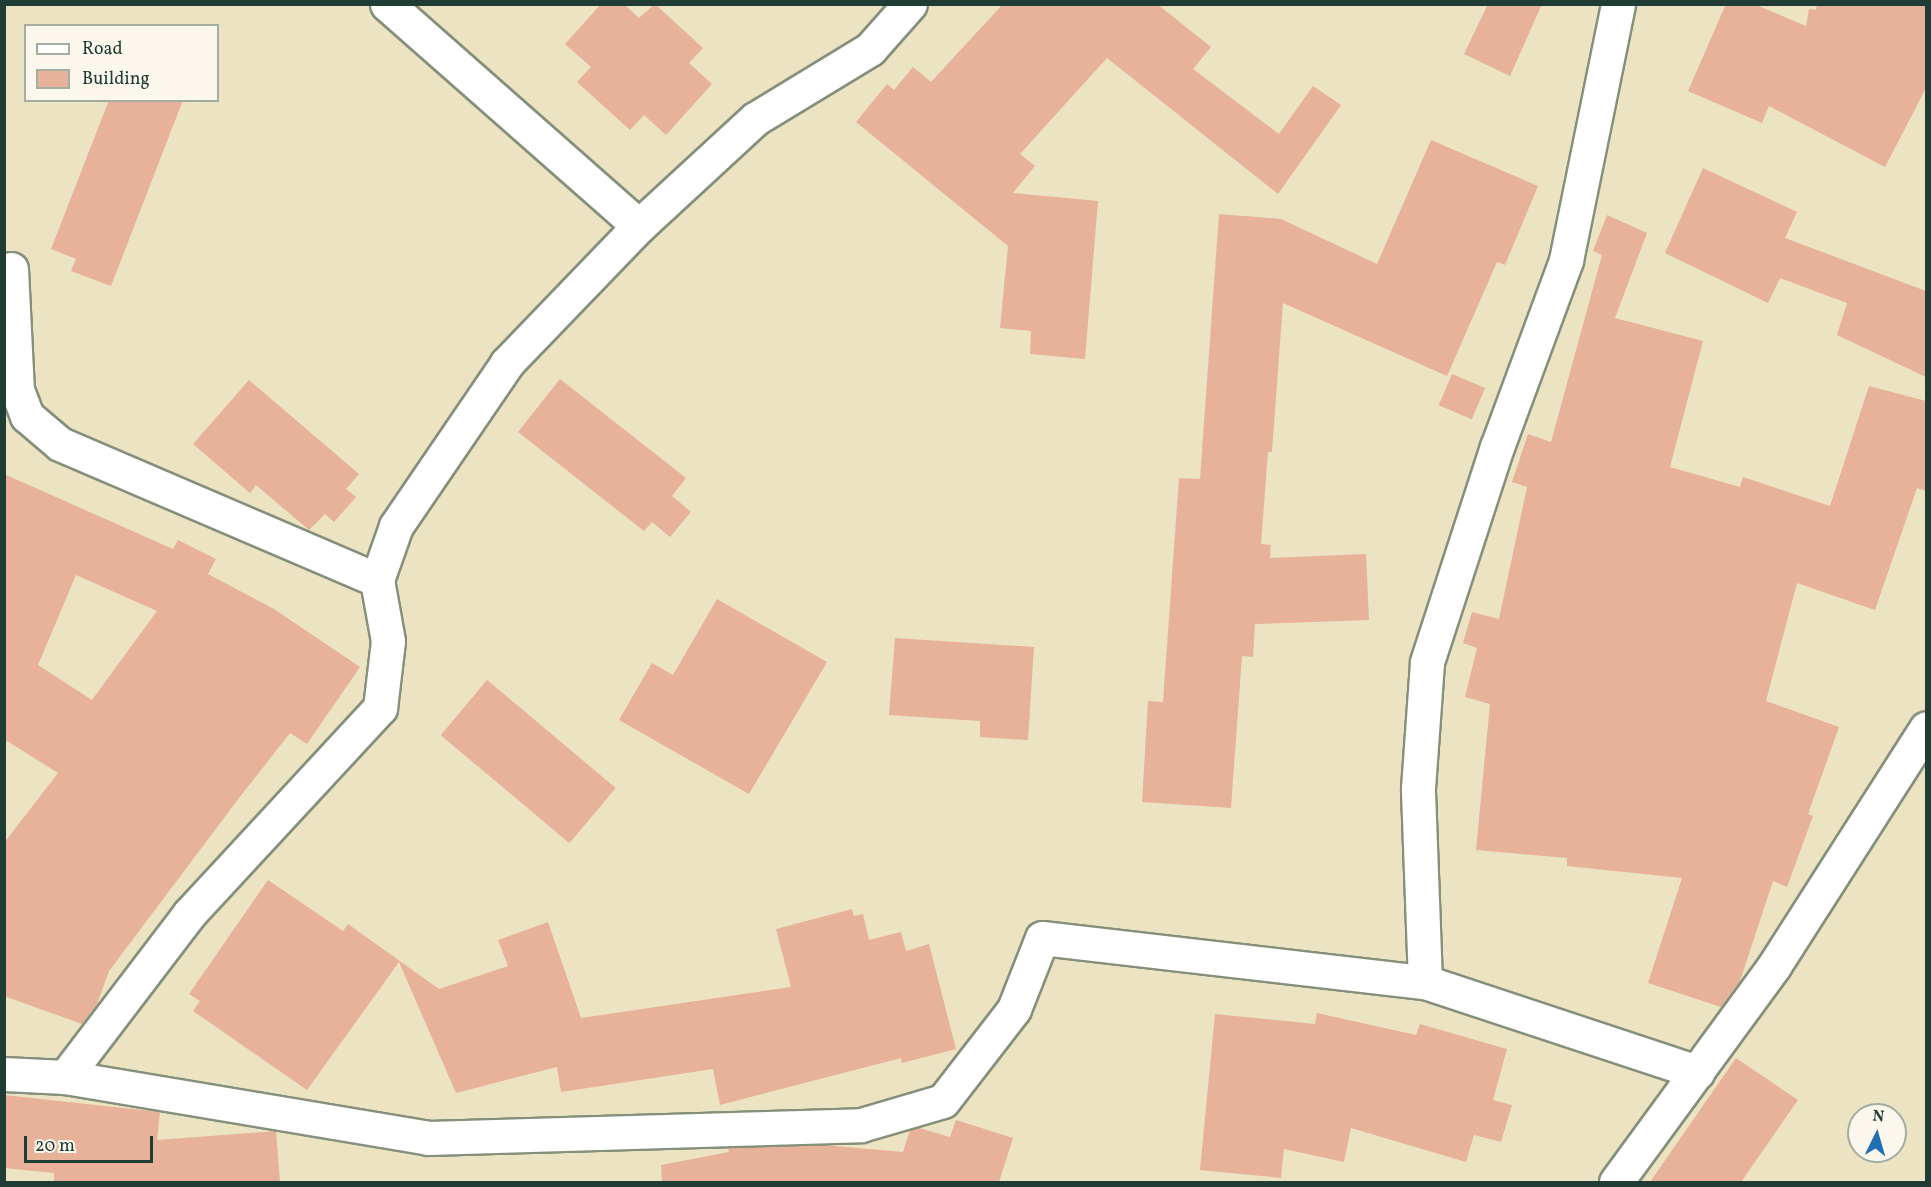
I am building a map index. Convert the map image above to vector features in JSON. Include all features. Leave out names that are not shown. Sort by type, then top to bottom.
[{"type":"street","points":[[387,4],[639,226]]},
{"type":"street","points":[[64,1077],[189,914],[380,708],[388,641],[376,580],[396,526],[507,363],[639,226],[755,119],[870,49],[910,4]]},
{"type":"street","points":[[1425,982],[1418,788],[1428,662],[1497,447],[1566,260],[1618,4]]},
{"type":"street","points":[[11,269],[17,390],[27,416],[60,444],[376,580]]},
{"type":"street","points":[[1616,1182],[1774,966],[1926,728]]},
{"type":"street","points":[[4,1074],[64,1077],[428,1138],[861,1125],[943,1101],[1014,1009],[1042,938],[1425,982],[1697,1072]]},
{"type":"building","points":[[601,4],[624,4],[639,18],[655,4],[703,48],[689,63],[712,84],[666,135],[644,115],[630,130],[577,82],[591,67],[565,44]]},
{"type":"building","points":[[1003,4],[1157,4],[1211,47],[1193,69],[1279,134],[1313,86],[1341,105],[1278,194],[1107,58],[1020,154],[1035,166],[1013,193],[1098,201],[1085,359],[1030,354],[1031,331],[1000,328],[1008,246],[856,122],[887,84],[894,90],[913,67],[931,82]]},
{"type":"building","points":[[1488,4],[1542,4],[1510,76],[1464,54]]},
{"type":"building","points":[[1726,4],[1754,4],[1806,26],[1809,9],[1816,10],[1817,4],[1926,4],[1926,88],[1885,167],[1769,106],[1762,123],[1688,91]]},
{"type":"building","points":[[108,102],[182,102],[111,286],[71,271],[76,259],[51,249]]},
{"type":"building","points":[[1431,140],[1538,186],[1505,265],[1497,262],[1447,376],[1283,303],[1272,452],[1268,452],[1261,544],[1271,545],[1270,558],[1366,554],[1369,620],[1255,624],[1253,657],[1242,656],[1231,808],[1142,802],[1148,701],[1163,702],[1179,478],[1200,479],[1219,214],[1281,219],[1377,264]]},
{"type":"building","points":[[1703,168],[1797,212],[1785,238],[1926,291],[1926,377],[1837,335],[1847,303],[1780,278],[1768,303],[1665,253]]},
{"type":"building","points":[[1607,215],[1647,233],[1615,318],[1703,341],[1670,467],[1740,487],[1743,477],[1830,506],[1869,386],[1926,401],[1926,491],[1917,488],[1875,610],[1797,583],[1766,701],[1839,727],[1808,814],[1813,816],[1787,887],[1773,881],[1740,981],[1721,1007],[1648,983],[1682,878],[1567,866],[1567,858],[1476,850],[1490,704],[1465,697],[1477,648],[1463,643],[1472,612],[1499,619],[1527,487],[1512,482],[1528,434],[1551,442],[1602,255],[1593,251]]},
{"type":"building","points":[[1452,374],[1485,388],[1472,419],[1439,405]]},
{"type":"building","points":[[560,379],[686,478],[672,496],[691,512],[670,537],[652,522],[644,531],[518,432]]},
{"type":"building","points":[[249,380],[359,474],[346,489],[356,497],[334,522],[325,514],[309,530],[256,485],[250,493],[193,444]]},
{"type":"building","points":[[4,474],[173,549],[178,540],[216,559],[208,574],[274,609],[360,667],[307,744],[290,733],[239,798],[109,971],[97,1004],[82,1024],[4,996],[4,843],[58,773],[7,741],[4,745]],"holes":[[[76,575],[157,611],[92,700],[38,665]]]},
{"type":"building","points":[[717,599],[827,662],[749,794],[619,720],[652,663],[673,675]]},
{"type":"building","points":[[895,638],[1034,647],[1028,740],[980,737],[980,721],[889,715]]},
{"type":"building","points":[[487,680],[616,788],[569,843],[441,735]]},
{"type":"building","points":[[268,880],[343,931],[348,924],[439,989],[508,966],[498,940],[548,922],[581,1018],[791,987],[776,929],[852,909],[854,916],[863,914],[869,940],[901,932],[906,951],[929,944],[956,1049],[902,1063],[901,1058],[720,1105],[713,1069],[561,1092],[557,1067],[456,1093],[399,962],[307,1090],[193,1011],[200,1001],[189,994]]},
{"type":"building","points":[[1317,1013],[1416,1035],[1420,1024],[1507,1049],[1493,1100],[1512,1105],[1501,1142],[1474,1135],[1466,1162],[1351,1128],[1344,1162],[1284,1149],[1281,1178],[1200,1170],[1215,1014],[1315,1024]]},
{"type":"building","points":[[1736,1058],[1798,1100],[1741,1182],[1650,1182]]},
{"type":"building","points":[[4,1095],[160,1112],[157,1140],[276,1131],[280,1182],[54,1182],[54,1173],[4,1168]]},
{"type":"building","points":[[956,1120],[1013,1138],[999,1182],[662,1182],[661,1165],[729,1152],[728,1148],[823,1145],[903,1152],[910,1130],[919,1128],[950,1137]]}]
